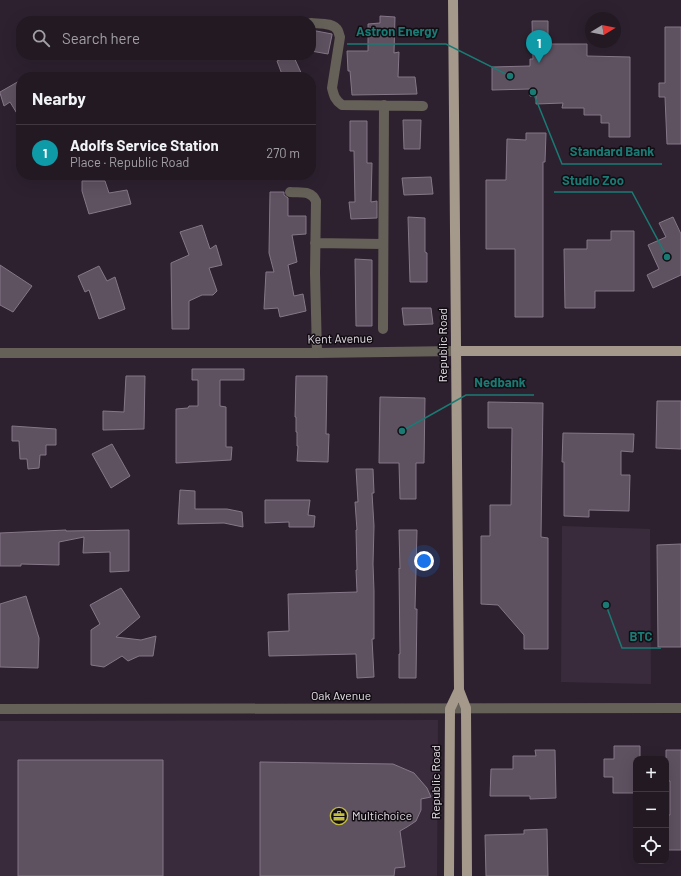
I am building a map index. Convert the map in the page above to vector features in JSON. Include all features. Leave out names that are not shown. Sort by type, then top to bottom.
[{"type":"main road","name":"Republic Road","points":[[453,0],[459,690],[466,708],[467,876]]},
{"type":"main road","name":"Kent Avenue","points":[[456,351],[681,350]]},
{"type":"main road","name":"Republic Road","points":[[449,876],[450,709],[459,690]]},
{"type":"street","points":[[316,24],[334,26],[338,30],[340,38],[332,88],[334,96],[342,105],[424,106]]},
{"type":"street","points":[[383,329],[384,105]]},
{"type":"street","points":[[290,192],[310,194],[316,201],[315,244],[317,353]]},
{"type":"street","points":[[315,244],[383,244]]},
{"type":"street","name":"Kent Avenue","points":[[0,353],[317,353],[456,351]]},
{"type":"street","name":"Oak Avenue","points":[[0,709],[681,708]]},
{"type":"shaded area","points":[[562,526],[650,529],[651,684],[561,682]]},
{"type":"shaded area","points":[[438,720],[437,876],[0,876],[0,721]]},
{"type":"building","points":[[380,16],[395,17],[394,53],[399,52],[398,77],[415,77],[417,94],[352,95],[350,71],[348,71],[347,51],[368,51],[368,24],[380,23]]},
{"type":"building","points":[[532,21],[548,21],[548,44],[585,44],[585,48],[587,48],[587,56],[630,57],[630,137],[609,137],[609,123],[601,123],[601,115],[584,115],[584,108],[562,108],[563,103],[536,104],[536,96],[530,96],[530,89],[492,90],[492,67],[530,66],[530,59],[533,59]]},
{"type":"building","points":[[665,27],[681,27],[681,144],[667,144],[665,97],[659,97],[659,83],[665,83]]},
{"type":"building","points":[[316,31],[332,34],[328,54],[316,52]]},
{"type":"building","points":[[295,60],[301,72],[281,72],[277,61]]},
{"type":"building","points":[[16,83],[16,112],[10,102],[4,106],[0,92]]},
{"type":"building","points":[[403,120],[421,120],[420,149],[404,149]]},
{"type":"building","points":[[350,121],[367,121],[367,163],[372,163],[371,202],[377,201],[377,218],[351,219],[349,202],[355,202],[354,151],[350,151]]},
{"type":"building","points":[[526,133],[546,133],[545,162],[543,162],[543,317],[515,317],[515,249],[486,249],[486,180],[506,180],[507,139],[526,140]]},
{"type":"building","points":[[431,177],[433,194],[404,195],[402,178]]},
{"type":"building","points":[[82,181],[105,181],[109,193],[127,190],[131,204],[89,214],[82,191]]},
{"type":"building","points":[[270,192],[284,192],[284,195],[288,198],[288,216],[306,216],[306,234],[292,235],[297,262],[288,265],[294,296],[303,294],[306,311],[280,317],[278,308],[264,309],[266,272],[274,272],[269,253]]},
{"type":"building","points":[[408,217],[425,218],[427,282],[410,282]]},
{"type":"building","points":[[673,217],[681,234],[681,275],[653,288],[647,275],[659,269],[648,245],[666,237],[659,223]]},
{"type":"building","points":[[202,225],[210,249],[216,245],[222,265],[209,268],[217,291],[213,295],[202,295],[189,301],[189,329],[172,329],[171,263],[189,255],[180,232]]},
{"type":"building","points":[[611,231],[634,231],[634,291],[595,291],[595,308],[565,308],[564,249],[587,249],[587,240],[611,240]]},
{"type":"building","points":[[355,259],[372,260],[372,326],[356,326]]},
{"type":"building","points":[[0,265],[32,286],[13,312],[0,305]]},
{"type":"building","points":[[99,266],[107,281],[115,277],[125,309],[99,319],[89,290],[85,292],[78,276]]},
{"type":"building","points":[[402,308],[431,308],[433,324],[404,325]]},
{"type":"building","points":[[192,369],[244,369],[244,380],[220,380],[220,406],[226,407],[226,447],[232,447],[231,460],[176,463],[176,409],[188,408],[189,406],[198,406],[198,380],[192,380]]},
{"type":"building","points":[[126,376],[145,376],[144,429],[103,430],[103,411],[124,412]]},
{"type":"building","points":[[296,376],[327,376],[326,434],[329,434],[328,462],[297,461],[298,446],[295,417]]},
{"type":"building","points":[[380,397],[425,398],[424,463],[416,463],[416,499],[400,499],[399,463],[379,463]]},
{"type":"building","points":[[657,401],[681,401],[681,449],[656,448]]},
{"type":"building","points":[[488,402],[543,403],[541,537],[548,538],[548,649],[524,649],[524,635],[498,605],[481,604],[481,536],[490,536],[490,505],[511,505],[512,428],[488,428]]},
{"type":"building","points":[[12,426],[56,429],[56,445],[46,445],[46,455],[40,455],[39,468],[28,469],[27,459],[20,459],[19,441],[12,441]]},
{"type":"building","points":[[563,433],[634,434],[633,452],[621,451],[621,475],[630,475],[629,511],[589,510],[589,517],[564,516],[564,462],[562,462]]},
{"type":"building","points":[[112,444],[130,476],[111,488],[92,454]]},
{"type":"building","points":[[356,469],[373,469],[374,493],[372,493],[374,526],[374,639],[372,639],[374,677],[357,678],[356,654],[269,656],[268,632],[289,631],[288,594],[357,592],[357,530],[355,502],[358,502]]},
{"type":"building","points":[[180,490],[195,491],[195,509],[227,509],[242,512],[243,527],[224,523],[178,524]]},
{"type":"building","points":[[265,500],[310,500],[308,515],[315,516],[314,527],[289,527],[289,522],[265,523]]},
{"type":"building","points":[[66,530],[129,530],[129,571],[110,572],[110,552],[83,553],[84,537],[59,542],[59,565],[21,564],[21,566],[0,566],[0,533]]},
{"type":"building","points":[[399,530],[417,530],[415,609],[417,609],[416,678],[399,678]]},
{"type":"building","points":[[681,544],[681,647],[658,647],[657,545]]},
{"type":"building","points":[[121,588],[140,617],[116,637],[141,640],[156,636],[153,656],[139,656],[128,661],[122,656],[104,667],[91,665],[91,630],[100,624],[90,605]]},
{"type":"building","points":[[26,596],[39,638],[38,668],[0,667],[0,604]]},
{"type":"building","points":[[614,746],[640,746],[640,756],[633,756],[633,793],[613,793],[613,777],[604,777],[604,759],[614,759]]},
{"type":"building","points":[[535,750],[555,750],[556,798],[530,799],[530,796],[490,796],[491,769],[513,769],[513,756],[536,756]]},
{"type":"building","points":[[666,750],[681,750],[681,850],[669,850],[670,781],[669,756],[666,756]]},
{"type":"building","points":[[18,760],[163,760],[163,876],[18,876]]},
{"type":"building","name":"Multichoice","points":[[260,762],[393,764],[414,773],[427,788],[431,797],[421,799],[421,810],[416,821],[400,831],[405,867],[395,868],[394,876],[260,876]]},
{"type":"building","points":[[547,829],[548,876],[486,876],[485,835],[524,834],[524,830]]},
{"type":"place","name":"Adolfs Service Station","points":[[539,63]]},
{"type":"place","name":"Astron Energy","points":[[510,76]]},
{"type":"place","name":"Standard Bank","points":[[533,92]]},
{"type":"place","name":"Studio Zoo","points":[[667,257]]},
{"type":"place","name":"Nedbank","points":[[402,431]]},
{"type":"place","name":"BTC","points":[[606,605]]},
{"type":"place","name":"Multichoice","points":[[339,816]]}]
